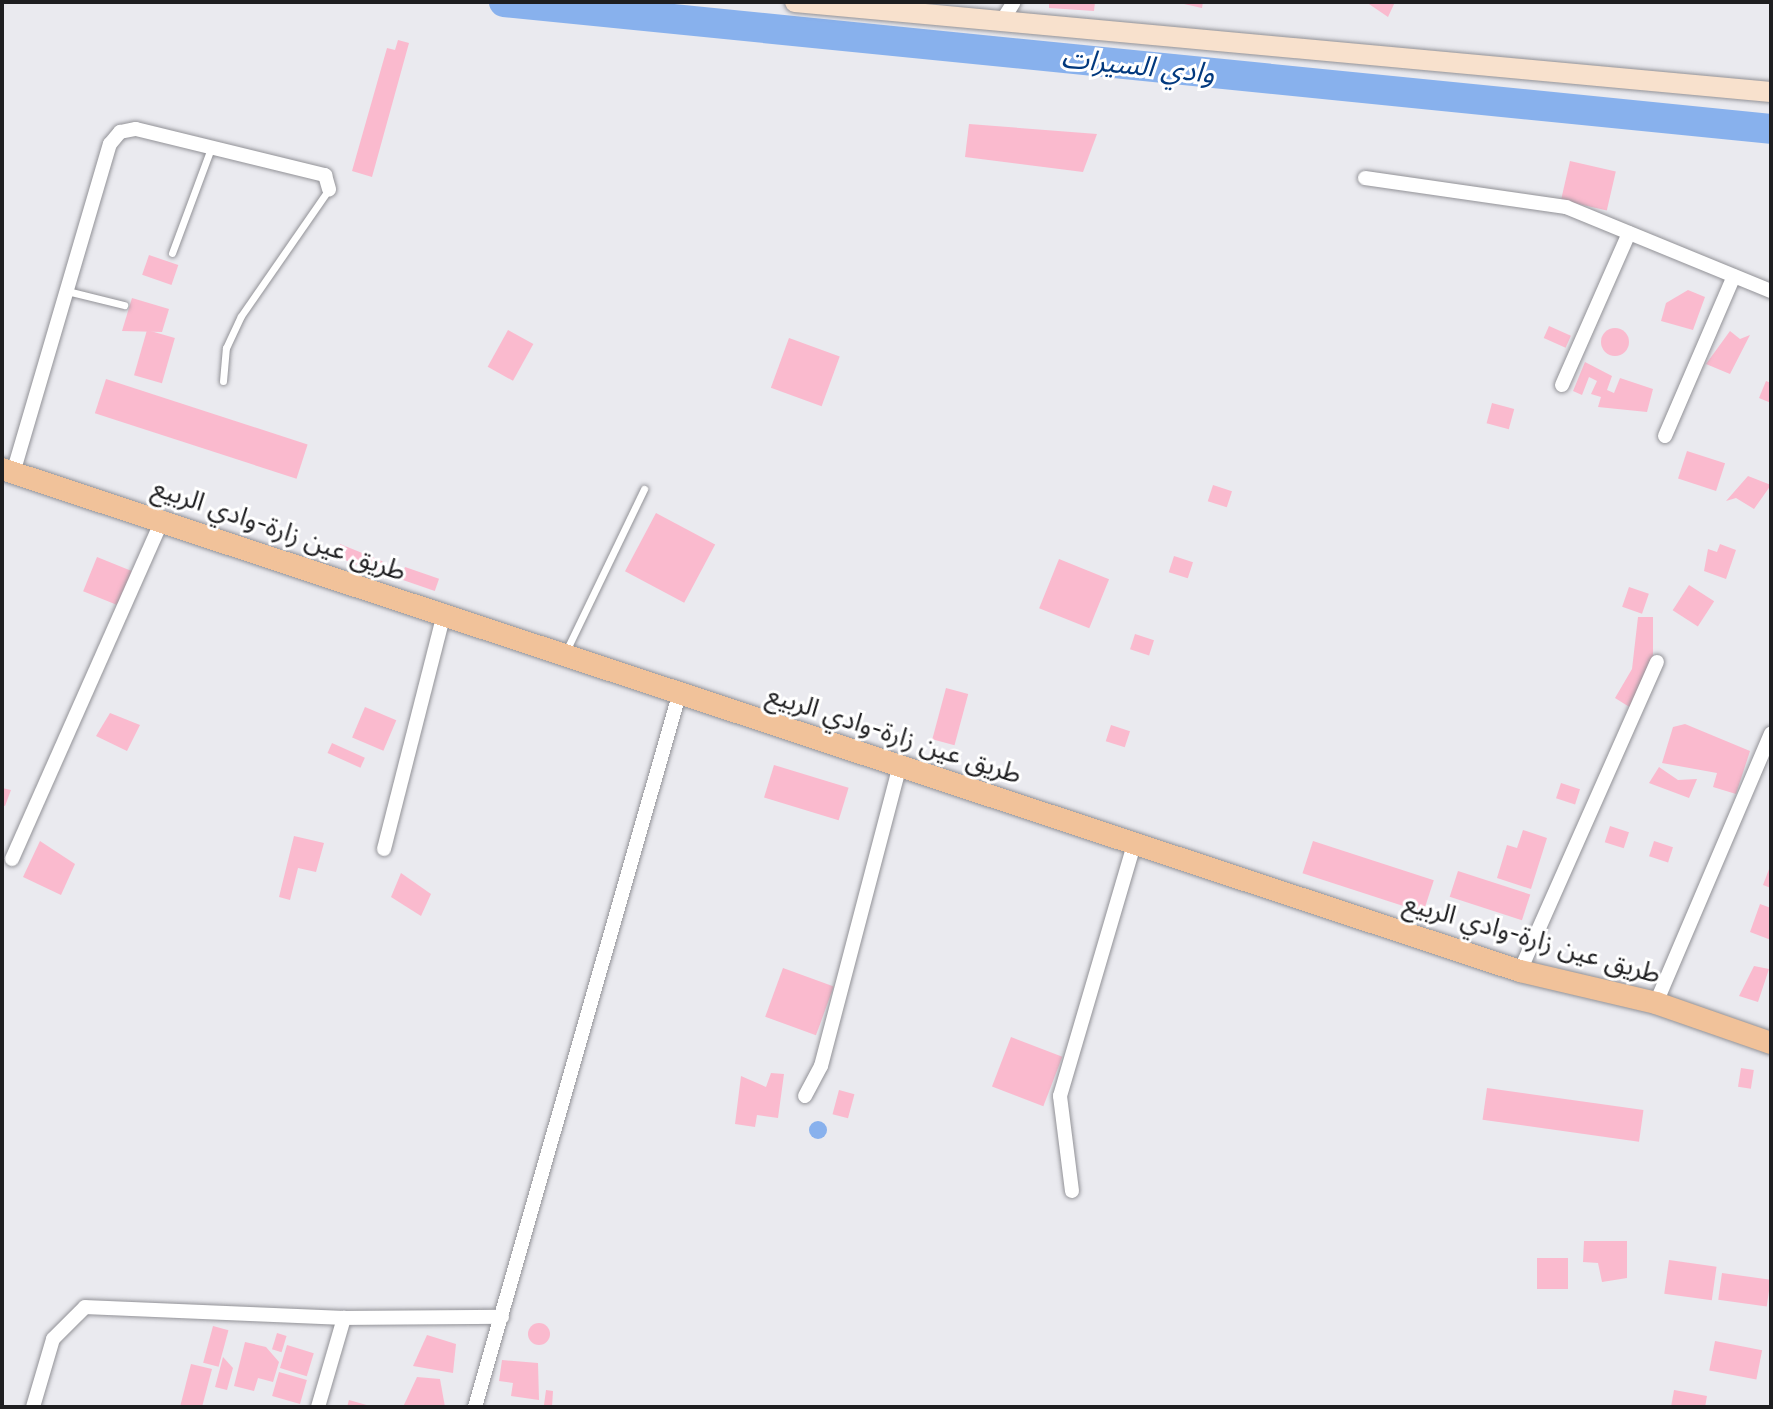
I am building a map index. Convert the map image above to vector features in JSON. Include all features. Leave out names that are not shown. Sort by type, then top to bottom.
[{"type":"main road","points":[[795,2],[1771,92]]},
{"type":"main road","name":"طريق عين زارة-وادي الربيع","points":[[8,471],[163,518],[443,617],[1520,971],[1656,1003],[1771,1043]]},
{"type":"street","points":[[1002,21],[1014,2]]},
{"type":"street","points":[[8,471],[67,291],[110,144],[120,132],[211,148],[325,175],[329,189]]},
{"type":"street","points":[[1365,178],[1566,207],[1771,291]]},
{"type":"street","points":[[1562,385],[1629,233]]},
{"type":"street","points":[[1665,436],[1734,276]]},
{"type":"street","points":[[12,859],[163,518]]},
{"type":"street","points":[[384,849],[443,617]]},
{"type":"street","points":[[1520,971],[1657,662]]},
{"type":"street","points":[[475,1407],[679,695]]},
{"type":"street","points":[[1656,1003],[1771,734]]},
{"type":"street","points":[[805,1096],[821,1066],[900,765]]},
{"type":"street","points":[[1072,1191],[1060,1096],[1134,844]]},
{"type":"street","points":[[33,1407],[53,1339],[85,1307],[344,1318],[502,1317]]},
{"type":"street","points":[[318,1407],[344,1318]]},
{"type":"lane","points":[[172,253],[211,148]]},
{"type":"lane","points":[[223,381],[226,348],[241,316],[329,189]]},
{"type":"lane","points":[[67,291],[124,305]]},
{"type":"lane","points":[[565,657],[589,592],[644,489]]},
{"type":"water","points":[[814,1121],[822,1121],[827,1130],[825,1137],[814,1139],[809,1134],[809,1126]]},
{"type":"building","points":[[1049,2],[1095,2],[1094,11],[1049,8]]},
{"type":"building","points":[[1175,2],[1203,2],[1202,8]]},
{"type":"building","points":[[1366,2],[1395,2],[1388,17]]},
{"type":"building","points":[[398,40],[409,43],[372,177],[352,171],[387,48],[395,50]]},
{"type":"building","points":[[969,124],[1097,134],[1083,172],[965,157]]},
{"type":"building","points":[[1570,161],[1616,172],[1607,211],[1561,200]]},
{"type":"building","points":[[149,255],[178,265],[171,285],[142,275]]},
{"type":"building","points":[[1688,290],[1705,297],[1693,330],[1661,321],[1666,303]]},
{"type":"building","points":[[132,298],[169,309],[162,332],[122,331]]},
{"type":"building","points":[[1549,326],[1571,336],[1566,348],[1544,338]]},
{"type":"building","points":[[1615,328],[1625,332],[1629,342],[1625,352],[1615,356],[1605,352],[1601,342],[1605,332]]},
{"type":"building","points":[[147,330],[175,338],[162,383],[134,375]]},
{"type":"building","points":[[508,330],[533,344],[513,381],[488,367]]},
{"type":"building","points":[[1730,331],[1740,339],[1750,335],[1730,374],[1706,364]]},
{"type":"building","points":[[789,338],[840,356],[822,406],[771,388]]},
{"type":"building","points":[[1585,362],[1612,376],[1607,390],[1614,393],[1620,378],[1653,389],[1647,412],[1598,407],[1601,397],[1591,394],[1597,381],[1589,377],[1582,395],[1573,391]]},
{"type":"building","points":[[106,379],[308,445],[296,479],[95,413]]},
{"type":"building","points":[[1766,381],[1771,383],[1771,403],[1759,398]]},
{"type":"building","points":[[1492,403],[1514,409],[1509,429],[1487,423]]},
{"type":"building","points":[[1687,451],[1725,463],[1716,491],[1678,479]]},
{"type":"building","points":[[1748,476],[1771,485],[1754,509],[1736,498],[1726,501]]},
{"type":"building","points":[[1213,485],[1232,491],[1227,507],[1208,501]]},
{"type":"building","points":[[656,513],[715,544],[684,603],[625,571]]},
{"type":"building","points":[[340,544],[383,561],[378,573],[335,556]]},
{"type":"building","points":[[1720,544],[1736,550],[1726,579],[1704,571],[1708,549],[1717,552]]},
{"type":"building","points":[[1174,556],[1193,562],[1188,578],[1169,572]]},
{"type":"building","points":[[97,557],[134,572],[120,606],[83,591]]},
{"type":"building","points":[[1059,559],[1109,579],[1089,628],[1039,608]]},
{"type":"building","points":[[405,567],[439,579],[435,591],[401,579]]},
{"type":"building","points":[[1689,585],[1714,601],[1698,626],[1673,610]]},
{"type":"building","points":[[1629,587],[1649,594],[1642,614],[1622,607]]},
{"type":"building","points":[[1638,617],[1653,617],[1653,656],[1631,708],[1615,698],[1632,669]]},
{"type":"building","points":[[1135,634],[1154,640],[1149,655],[1130,649]]},
{"type":"building","points":[[946,688],[968,694],[954,745],[932,739]]},
{"type":"building","points":[[365,707],[396,720],[383,751],[352,737]]},
{"type":"building","points":[[110,713],[140,725],[127,751],[96,736]]},
{"type":"building","points":[[1685,724],[1750,751],[1736,794],[1713,787],[1717,773],[1662,763],[1673,727]]},
{"type":"building","points":[[1111,725],[1130,731],[1125,747],[1106,741]]},
{"type":"building","points":[[332,743],[365,758],[360,768],[328,753]]},
{"type":"building","points":[[774,765],[849,788],[839,820],[764,798]]},
{"type":"building","points":[[1659,767],[1678,780],[1697,779],[1689,798],[1649,783]]},
{"type":"building","points":[[1561,783],[1580,789],[1575,804],[1556,798]]},
{"type":"building","points":[[2,788],[11,790],[5,806],[2,805]]},
{"type":"building","points":[[1610,826],[1629,832],[1624,848],[1605,842]]},
{"type":"building","points":[[1523,830],[1547,838],[1531,889],[1497,878],[1507,845],[1517,848]]},
{"type":"building","points":[[294,836],[324,843],[316,872],[298,868],[290,900],[279,897]]},
{"type":"building","points":[[40,841],[75,864],[61,895],[23,877]]},
{"type":"building","points":[[1313,841],[1434,880],[1423,913],[1302,873]]},
{"type":"building","points":[[1654,841],[1673,847],[1668,862],[1649,856]]},
{"type":"building","points":[[1771,864],[1771,888],[1763,885]]},
{"type":"building","points":[[1458,871],[1530,894],[1522,920],[1450,897]]},
{"type":"building","points":[[401,873],[431,894],[421,916],[391,897]]},
{"type":"building","points":[[1760,904],[1771,908],[1771,940],[1750,932]]},
{"type":"building","points":[[1754,966],[1769,969],[1758,1002],[1739,996]]},
{"type":"building","points":[[783,968],[834,986],[816,1035],[765,1017]]},
{"type":"building","points":[[1011,1037],[1062,1057],[1043,1106],[992,1086]]},
{"type":"building","points":[[1741,1068],[1754,1070],[1751,1089],[1738,1087]]},
{"type":"building","points":[[771,1073],[784,1074],[778,1118],[757,1115],[755,1127],[735,1124],[741,1076],[766,1087]]},
{"type":"building","points":[[1487,1088],[1643,1110],[1639,1142],[1483,1120]]},
{"type":"building","points":[[839,1090],[854,1094],[848,1118],[833,1114]]},
{"type":"building","points":[[1584,1241],[1627,1241],[1627,1278],[1602,1282],[1598,1263],[1583,1262]]},
{"type":"building","points":[[1537,1258],[1568,1258],[1568,1289],[1537,1289]]},
{"type":"building","points":[[1669,1260],[1717,1267],[1712,1300],[1664,1294]]},
{"type":"building","points":[[1722,1273],[1771,1280],[1767,1307],[1718,1300]]},
{"type":"building","points":[[539,1323],[547,1326],[550,1334],[547,1342],[539,1345],[531,1342],[528,1334],[531,1326]]},
{"type":"building","points":[[213,1326],[228,1330],[219,1367],[203,1363]]},
{"type":"building","points":[[277,1333],[287,1336],[282,1352],[272,1349]]},
{"type":"building","points":[[427,1335],[456,1344],[453,1373],[413,1366]]},
{"type":"building","points":[[1715,1341],[1762,1350],[1756,1380],[1709,1370]]},
{"type":"building","points":[[245,1342],[266,1347],[279,1362],[273,1382],[258,1378],[254,1391],[234,1386]]},
{"type":"building","points":[[287,1345],[314,1353],[307,1376],[280,1368]]},
{"type":"building","points":[[223,1357],[233,1368],[227,1390],[215,1387]]},
{"type":"building","points":[[502,1360],[538,1363],[539,1400],[511,1396],[513,1383],[499,1381]]},
{"type":"building","points":[[191,1364],[212,1369],[202,1407],[180,1407]]},
{"type":"building","points":[[279,1372],[307,1380],[300,1404],[272,1396]]},
{"type":"building","points":[[417,1377],[440,1379],[445,1407],[403,1407]]},
{"type":"building","points":[[546,1390],[553,1391],[552,1407],[531,1407],[544,1405]]},
{"type":"building","points":[[1674,1390],[1707,1396],[1705,1407],[1671,1407]]},
{"type":"building","points":[[349,1400],[370,1406],[370,1407],[347,1407]]},
{"type":"waterway","name":"وادي السيرات","points":[[504,2],[1771,129]]}]
